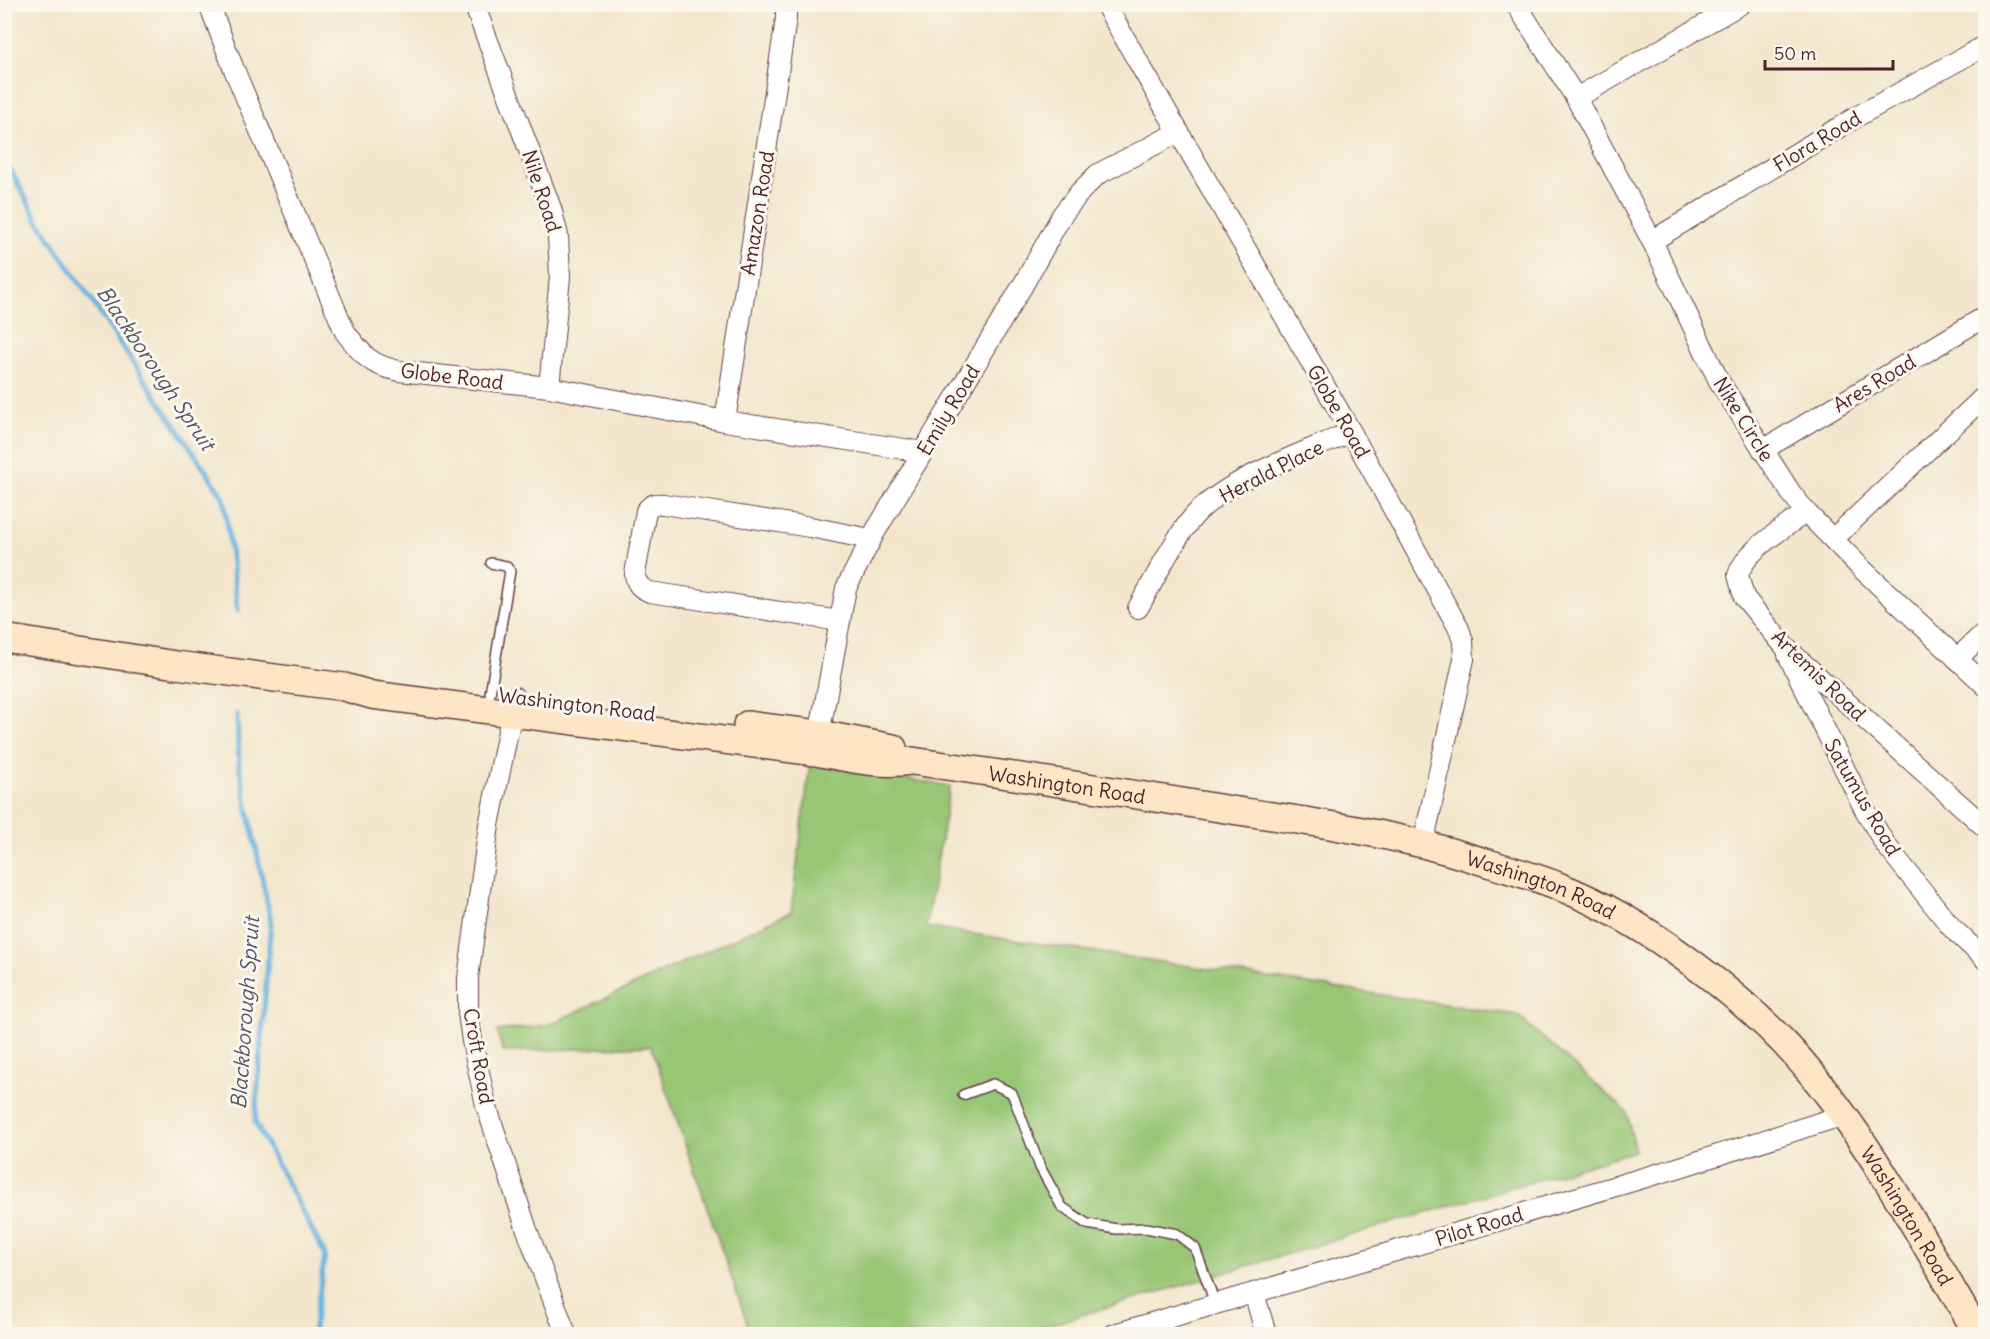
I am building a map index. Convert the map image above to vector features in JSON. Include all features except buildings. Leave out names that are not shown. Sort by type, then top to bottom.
[{"type":"main road","name":"Washington Road","points":[[4,638],[176,665],[344,687],[372,695],[506,701],[818,743],[879,764],[912,761],[1332,826],[1423,844],[1559,886],[1638,928],[1692,964],[1751,1012],[1810,1072],[1844,1115],[1904,1208],[1978,1335]]},
{"type":"street","name":"Globe Road","points":[[209,4],[233,67],[345,332],[362,354],[381,367],[399,371],[549,387],[725,421],[923,452]]},
{"type":"street","name":"Nile Road","points":[[474,4],[551,208],[558,236],[560,277],[549,387]]},
{"type":"street","name":"Amazon Road","points":[[725,421],[786,19],[786,4]]},
{"type":"street","name":"Globe Road","points":[[1105,4],[1351,432],[1452,615],[1463,641],[1464,659],[1423,844]]},
{"type":"street","name":"Nike Circle","points":[[1516,4],[1576,98],[1652,241],[1719,381],[1791,493],[1806,512],[1861,568],[1986,686]]},
{"type":"street","points":[[1576,98],[1741,4]]},
{"type":"street","name":"Flora Road","points":[[1652,241],[1856,117],[1986,45]]},
{"type":"street","name":"Emily Road","points":[[818,743],[846,588],[870,539],[1023,285],[1062,215],[1098,174],[1117,162],[1179,132]]},
{"type":"street","name":"Ares Road","points":[[1763,450],[1986,316]]},
{"type":"street","points":[[1833,539],[1986,395]]},
{"type":"street","name":"Herald Place","points":[[1138,608],[1193,517],[1214,498],[1255,474],[1351,432]]},
{"type":"street","points":[[840,621],[642,589],[636,582],[634,574],[646,511],[649,506],[656,503],[673,505],[870,539]]},
{"type":"street","name":"Artemis Road","points":[[1806,512],[1758,547],[1746,560],[1738,575],[1744,597],[1785,647],[1986,828]]},
{"type":"street","points":[[1957,659],[1986,631]]},
{"type":"street","name":"Satumus Road","points":[[1785,647],[1864,808],[1885,844],[1952,928],[1986,960]]},
{"type":"street","name":"Croft Road","points":[[506,701],[468,978],[468,1012],[486,1105],[527,1230],[566,1335]]},
{"type":"street","name":"Pilot Road","points":[[1114,1335],[1215,1303],[1677,1168],[1844,1115]]},
{"type":"street","points":[[1254,1293],[1266,1335]]},
{"type":"lane","points":[[491,563],[506,566],[510,571],[506,701]]},
{"type":"lane","points":[[963,1095],[993,1084],[1012,1093],[1040,1167],[1062,1207],[1087,1224],[1117,1228],[1146,1228],[1177,1234],[1195,1248],[1215,1303]]},
{"type":"green space","points":[[810,763],[950,786],[926,927],[1517,1015],[1627,1112],[1635,1151],[1018,1334],[751,1334],[651,1046],[503,1052],[497,1031],[548,1025],[791,912]]},
{"type":"waterway","name":"Blackborough Spruit","points":[[4,158],[37,219],[224,498],[238,611]]},
{"type":"waterway","name":"Blackborough Spruit","points":[[237,714],[239,766],[271,921],[255,1122],[325,1255],[313,1334]]}]
